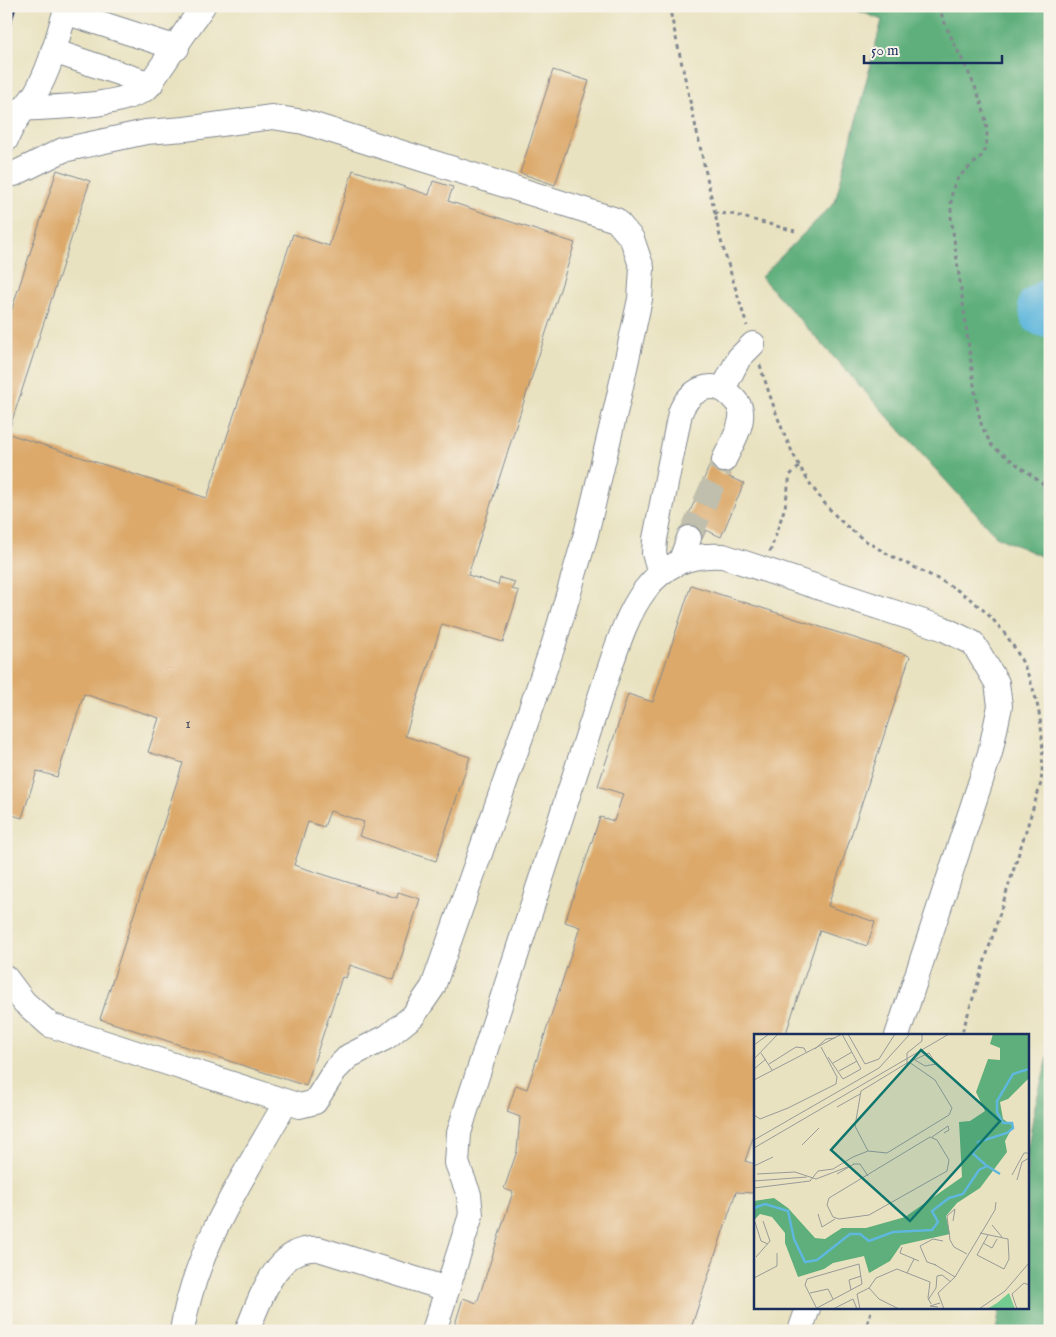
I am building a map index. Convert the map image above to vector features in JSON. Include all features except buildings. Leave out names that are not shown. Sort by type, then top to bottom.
[{"type":"lane","points":[[22,109],[95,103],[130,97],[140,93],[151,84],[177,48],[203,6]]},
{"type":"lane","points":[[6,140],[22,109],[34,95],[53,51],[66,9],[177,48]]},
{"type":"lane","points":[[53,51],[151,84]]},
{"type":"lane","points":[[6,174],[14,174],[64,150],[146,132],[186,129],[272,117],[304,122],[616,220],[632,239],[642,268],[640,299],[586,534],[554,643],[433,987],[413,1016],[387,1037],[349,1056],[335,1070],[315,1102],[300,1106],[50,1025],[24,1002],[6,978]]},
{"type":"lane","points":[[724,389],[739,358],[753,344]]},
{"type":"lane","points":[[660,574],[654,553],[654,538],[680,413],[690,397],[709,386],[724,389],[736,401],[742,411],[740,422],[724,460]]},
{"type":"lane","points":[[434,1331],[442,1288],[471,1215],[469,1195],[457,1163],[459,1133],[465,1113],[602,690],[626,622],[637,600],[685,549],[723,556],[964,637],[979,651],[997,682],[1000,706],[990,752],[898,1034]]},
{"type":"lane","points":[[182,1331],[198,1269],[208,1242],[286,1102]]},
{"type":"lane","points":[[247,1331],[264,1290],[277,1270],[290,1257],[308,1250],[319,1249],[442,1288]]},
{"type":"lane","points":[[264,1290],[265,1331]]},
{"type":"lane","points":[[800,1331],[807,1310]]},
{"type":"path","points":[[669,6],[714,213],[753,344],[782,430],[799,467],[830,510],[863,539],[896,560],[956,590],[989,616],[1003,632],[1021,660],[1040,708],[1044,759],[1038,800],[962,1034]]},
{"type":"path","points":[[939,6],[943,20],[974,84],[985,120],[986,147],[976,161],[958,177],[951,195],[951,217],[977,406],[982,427],[992,446],[1050,489]]},
{"type":"path","points":[[6,86],[10,75],[8,74]]},
{"type":"path","points":[[714,213],[731,214],[794,231]]},
{"type":"path","points":[[764,570],[785,507],[790,475],[799,467]]},
{"type":"path","points":[[865,1331],[871,1310]]},
{"type":"green space","points":[[846,6],[1050,6],[1050,560],[997,537],[761,277],[835,202],[882,20]]},
{"type":"green space","points":[[1050,1051],[1050,1331],[996,1331],[1000,1310],[1028,1310],[1028,1146],[1035,1106]]},
{"type":"waterway","points":[[1050,292],[1034,303],[1037,318],[1043,321],[1050,318]]},
{"type":"tunnel","points":[[689,538],[724,460]]},
{"type":"railway","points":[[6,35],[15,6]]}]
